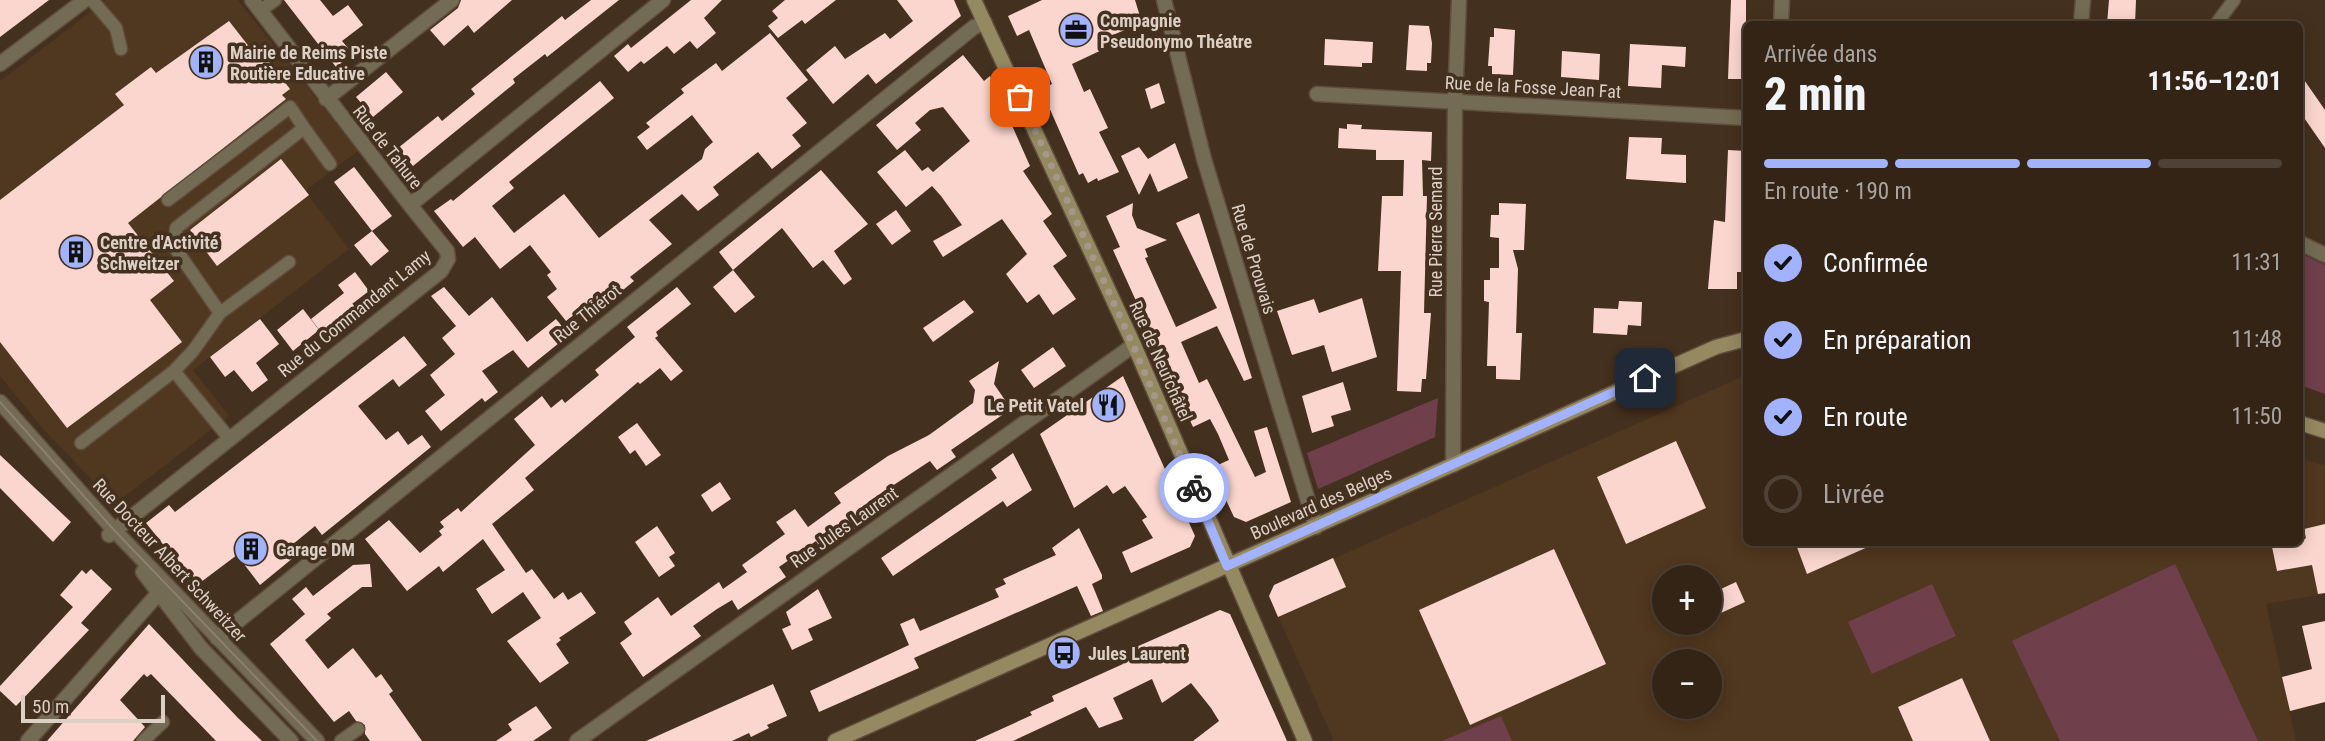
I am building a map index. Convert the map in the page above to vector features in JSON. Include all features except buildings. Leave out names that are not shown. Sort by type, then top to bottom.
[{"type":"main road","name":"Rue de Neufchâtel","points":[[974,0],[1133,345],[1305,741]]},
{"type":"main road","name":"Boulevard des Belges","points":[[838,740],[1716,347],[1743,340]]},
{"type":"main road","points":[[2303,424],[2325,431]]},
{"type":"street","points":[[326,99],[452,0]]},
{"type":"street","points":[[411,205],[663,0]]},
{"type":"street","name":"Rue de Prouvais","points":[[1164,0],[1204,159],[1316,527]]},
{"type":"street","name":"Rue Pierre Semard","points":[[1453,465],[1455,102],[1459,0]]},
{"type":"street","points":[[1781,21],[1782,0]]},
{"type":"street","points":[[2081,21],[2082,0]]},
{"type":"street","points":[[0,64],[79,2]]},
{"type":"street","name":"Rue de Tahure","points":[[256,6],[411,205]]},
{"type":"street","name":"Rue Thiérot","points":[[217,638],[952,44],[974,27],[985,23]]},
{"type":"street","name":"Rue de la Fosse Jean Fat","points":[[1317,94],[1743,118]]},
{"type":"street","name":"Rue du Commandant Lamy","points":[[111,533],[440,271],[448,259],[447,251],[411,205]]},
{"type":"street","points":[[2303,244],[2325,255]]},
{"type":"street","name":"Rue Jules Laurent","points":[[577,741],[1133,345]]},
{"type":"street","name":"Rue Docteur Albert Schweitzer","points":[[0,402],[111,533]]},
{"type":"street","name":"Rue Docteur Albert Schweitzer","points":[[0,416],[162,589],[217,638],[317,741]]},
{"type":"street","points":[[29,741],[162,589]]},
{"type":"street","name":"Rue Docteur Albert Schweitzer","points":[[162,589],[201,648],[291,741]]},
{"type":"lane","points":[[92,0],[116,28],[121,49]]},
{"type":"lane","name":"Rue de Tahure","points":[[256,6],[275,0]]},
{"type":"lane","points":[[2218,21],[2234,0]]},
{"type":"lane","points":[[168,200],[290,107],[330,164]]},
{"type":"lane","points":[[220,313],[175,248],[173,235],[176,228],[304,128]]},
{"type":"lane","points":[[81,443],[174,371],[193,351],[220,313],[289,262]]},
{"type":"lane","points":[[174,371],[229,438]]},
{"type":"lane","points":[[142,741],[163,722]]},
{"type":"lane","points":[[341,741],[358,729]]},
{"type":"shaded area","points":[[106,0],[238,0],[358,151],[305,191],[349,249],[193,370],[229,416],[115,504],[45,431],[0,376],[0,81]]},
{"type":"shaded area","points":[[2303,254],[2325,265],[2325,394],[2303,386]]},
{"type":"shaded area","points":[[1743,376],[1743,546],[2303,546],[2303,459],[2325,466],[2325,594],[2266,604],[2296,741],[1334,741],[1269,596],[1274,585]]},
{"type":"shaded area","points":[[1438,398],[1435,437],[1318,489],[1307,453]]},
{"type":"shaded area","points":[[2175,564],[2258,741],[2060,741],[2012,641]]},
{"type":"shaded area","points":[[1932,584],[1956,636],[1872,674],[1848,622]]},
{"type":"shaded area","points":[[1501,716],[1512,741],[1442,741]]},
{"type":"tram line","points":[[0,402],[114,530],[317,741]]},
{"type":"way so far","points":[[1020,97],[1133,345],[1194,488]]},
{"type":"place","name":"Compagnie Pseudonymo Théatre","points":[[1076,30]]},
{"type":"place","name":"Mairie de Reims Piste Routière Educative","points":[[206,62]]},
{"type":"place","name":"Centre d'Activité Schweitzer","points":[[76,252]]},
{"type":"place","name":"Le Petit Vatel","points":[[1108,405]]},
{"type":"place","name":"Garage DM","points":[[251,549]]},
{"type":"place","name":"Jules Laurent","points":[[1064,653]]},
{"type":"route","points":[[1194,488],[1227,566],[1645,378]]}]
